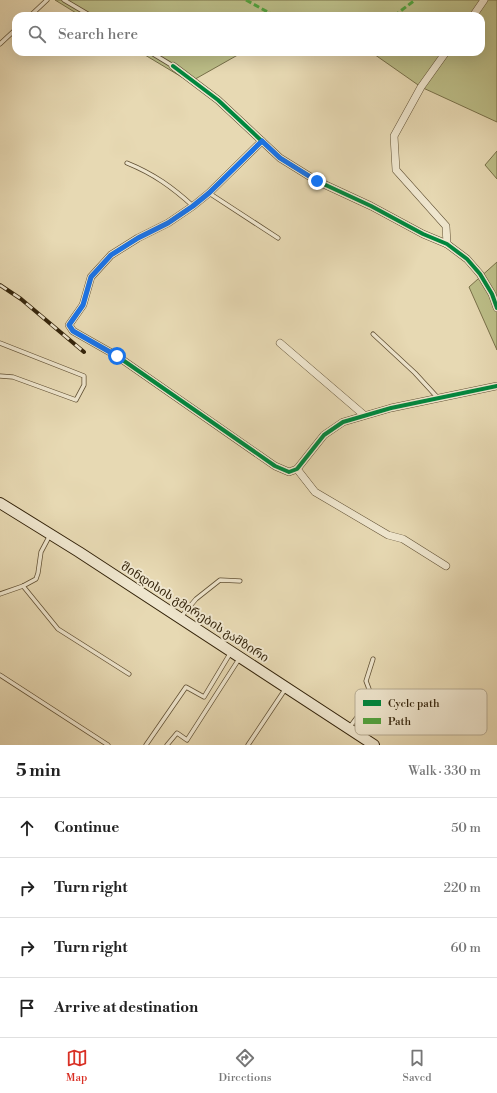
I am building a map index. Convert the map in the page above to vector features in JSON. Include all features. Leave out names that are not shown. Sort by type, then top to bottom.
[{"type":"main road","name":"შინდისის გმირების გამზირი","points":[[0,503],[355,732]]},
{"type":"main road","name":"შინდისის გმირების გამზირი","points":[[359,735],[374,745]]},
{"type":"street","points":[[476,12],[484,0]]},
{"type":"street","points":[[443,56],[421,86],[394,136],[396,170],[446,226],[447,244]]},
{"type":"street","points":[[173,66],[218,100],[280,158],[317,181],[371,206],[423,234],[447,244],[467,259],[480,274],[492,294],[497,308]]},
{"type":"street","points":[[262,141],[209,193],[193,206],[168,223],[138,238],[111,255],[91,277],[83,305],[69,325],[73,331],[117,356],[275,466],[289,472],[296,469],[324,435],[342,422],[391,408],[497,386]]},
{"type":"street","points":[[280,343],[364,415]]},
{"type":"street","points":[[296,469],[316,492],[388,536],[404,539],[446,566]]},
{"type":"lane","points":[[34,12],[47,0]]},
{"type":"lane","points":[[64,0],[84,12]]},
{"type":"lane","points":[[0,44],[12,33]]},
{"type":"lane","points":[[157,56],[173,66]]},
{"type":"lane","points":[[127,163],[147,171],[174,189],[193,206]]},
{"type":"lane","points":[[209,193],[278,238]]},
{"type":"lane","points":[[373,334],[415,373],[438,398]]},
{"type":"lane","points":[[0,343],[84,376],[84,385],[76,400],[14,377],[0,376]]},
{"type":"lane","points":[[0,594],[24,586],[36,579],[41,552],[50,534]]},
{"type":"lane","points":[[180,618],[196,599],[220,580],[240,581]]},
{"type":"lane","points":[[24,586],[58,629],[129,674]]},
{"type":"lane","points":[[146,745],[186,687],[204,697],[231,651]]},
{"type":"lane","points":[[167,745],[177,733],[187,740],[240,657]]},
{"type":"lane","points":[[369,689],[366,681],[373,659]]},
{"type":"lane","points":[[0,675],[108,745]]},
{"type":"lane","points":[[248,745],[286,688]]},
{"type":"lane","points":[[349,728],[355,720]]},
{"type":"green space","points":[[55,0],[497,0],[497,122],[421,87],[377,56],[485,56],[485,12],[74,12]]},
{"type":"green space","points":[[147,56],[236,56],[190,82]]},
{"type":"green space","points":[[497,151],[497,179],[485,165]]},
{"type":"green space","points":[[497,262],[497,350],[469,287]]},
{"type":"railway","points":[[0,285],[21,299],[84,352]]},
{"type":"marked path","points":[[246,0],[268,12]]},
{"type":"marked path","points":[[399,12],[415,0]]},
{"type":"cycle path","points":[[173,66],[218,100],[280,158],[317,181],[371,206],[423,234],[447,244],[467,259],[480,274],[492,294],[497,308]]},
{"type":"cycle path","points":[[262,141],[209,193],[193,206],[168,223],[138,238],[111,255],[91,277],[83,305],[69,325],[73,331],[117,356],[275,466],[289,472],[297,469],[324,435],[343,422],[391,408],[497,386]]},
{"type":"route","points":[[117,356],[73,331],[69,325],[83,305],[91,277],[111,255],[138,238],[168,223],[193,206],[209,193],[262,141],[280,158],[317,181]]}]
